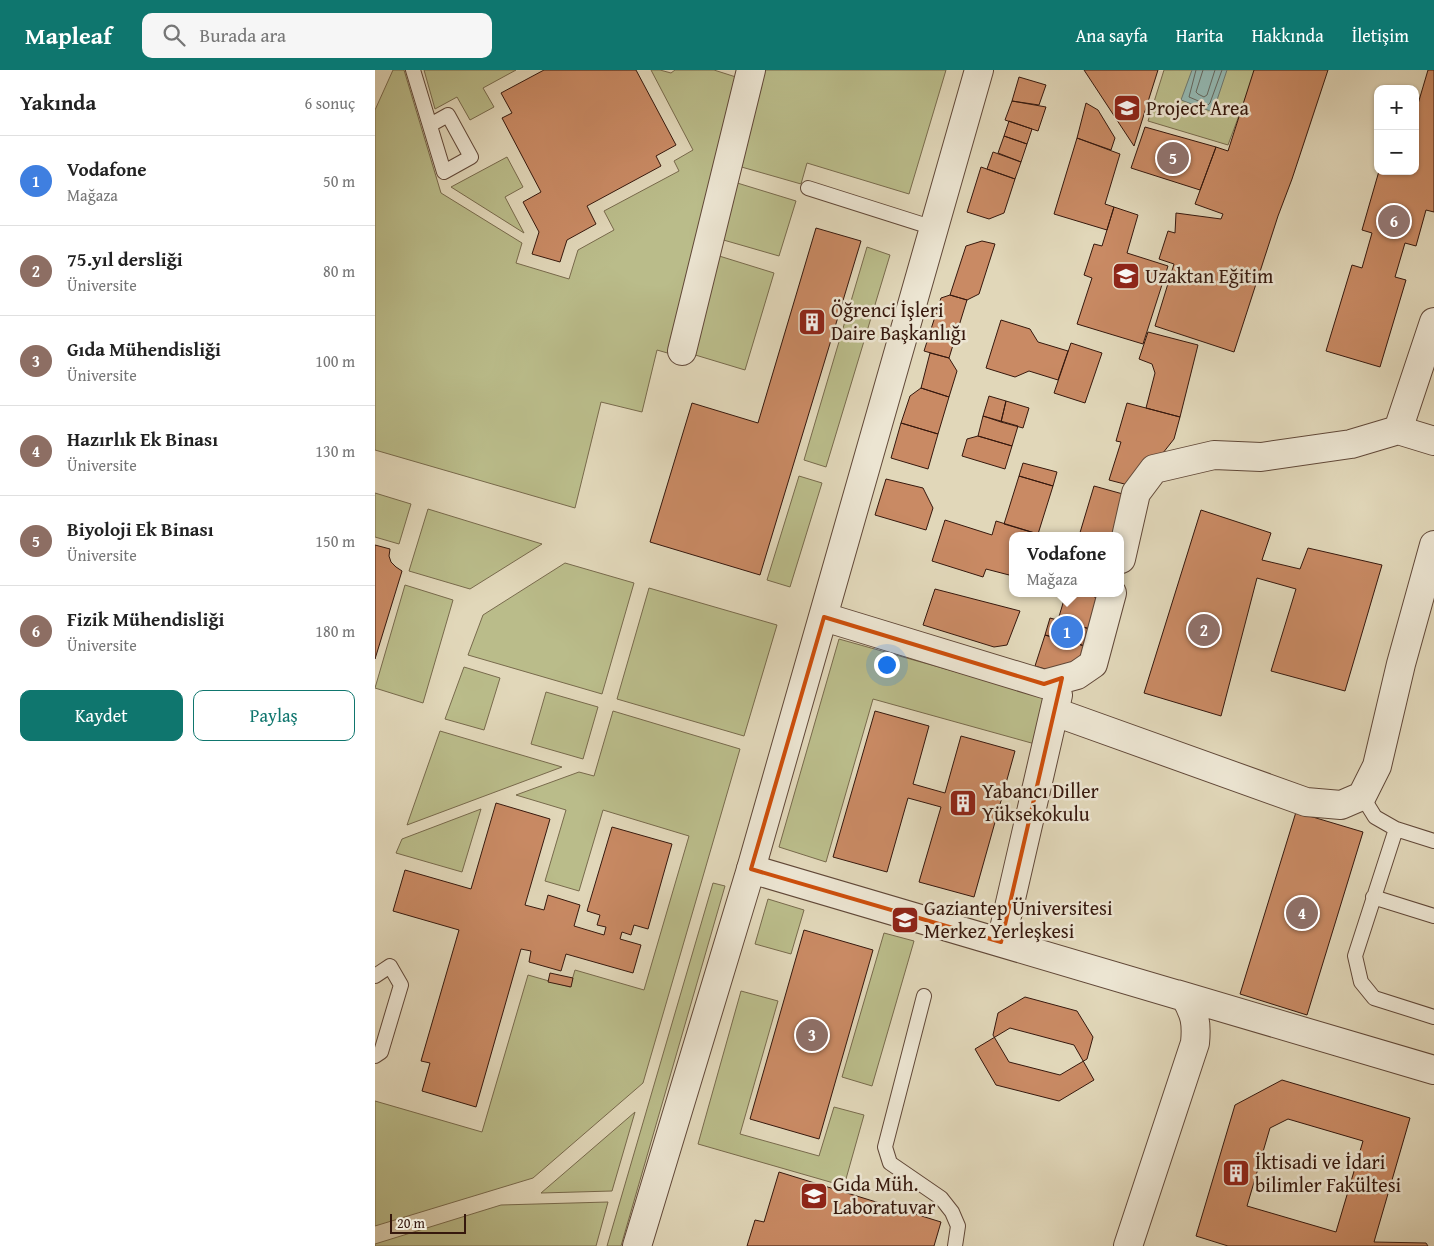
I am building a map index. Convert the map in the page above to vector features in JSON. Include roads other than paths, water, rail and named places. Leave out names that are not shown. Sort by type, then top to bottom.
[{"type":"street","points":[[682,351],[751,70]]},
{"type":"street","points":[[637,1246],[751,869],[979,70]]},
{"type":"street","points":[[1398,430],[1434,322]]},
{"type":"street","points":[[1124,546],[1136,493],[1154,469],[1214,455],[1261,457],[1351,444],[1398,430],[1434,442]]},
{"type":"street","points":[[1055,712],[1306,802],[1341,805],[1362,796],[1377,766],[1401,664],[1434,545]]},
{"type":"street","points":[[823,618],[1044,684],[1077,675],[1093,664],[1111,597]]},
{"type":"street","points":[[1001,942],[1062,678]]},
{"type":"street","points":[[751,869],[1434,1070]]},
{"type":"street","points":[[1128,1246],[1195,1043],[1197,1027],[1194,1012],[1185,997],[1166,991]]},
{"type":"lane","points":[[413,70],[430,125]]},
{"type":"lane","points":[[808,188],[934,228]]},
{"type":"lane","points":[[1362,796],[1375,817],[1396,829],[1434,840]]},
{"type":"lane","points":[[1396,829],[1355,956],[1361,982],[1374,998],[1434,1017]]},
{"type":"lane","points":[[1373,897],[1434,916]]},
{"type":"lane","points":[[375,976],[391,966],[401,985],[381,1052],[375,1056]]},
{"type":"lane","points":[[923,996],[885,1148],[890,1163],[941,1198],[952,1212],[958,1226],[955,1246]]},
{"type":"water","points":[[1192,70],[1227,70],[1213,112],[1181,100]]},
{"type":"place","name":"Project Area","points":[[1127,108]]},
{"type":"place","name":"Biyoloji Ek Binası","points":[[1173,158]]},
{"type":"place","name":"Fizik Mühendisliği","points":[[1394,221]]},
{"type":"place","name":"Uzaktan Eğitim","points":[[1126,276]]},
{"type":"place","name":"Öğrenci İşleri Daire Başkanlığı","points":[[812,322]]},
{"type":"place","name":"75.yıl dersliği","points":[[1204,630]]},
{"type":"place","name":"Vodafone","points":[[1067,632]]},
{"type":"place","name":"Yabancı Diller Yüksekokulu","points":[[963,803]]},
{"type":"place","name":"Hazırlık Ek Binası","points":[[1302,913]]},
{"type":"place","name":"Gaziantep Üniversitesi Merkez Yerleşkesi","points":[[905,920]]},
{"type":"place","name":"Gıda Mühendisliği","points":[[812,1035]]},
{"type":"place","name":"İktisadi ve İdari bilimler Fakültesi","points":[[1236,1173]]},
{"type":"place","name":"Gıda Müh. Laboratuvar","points":[[814,1196]]}]
